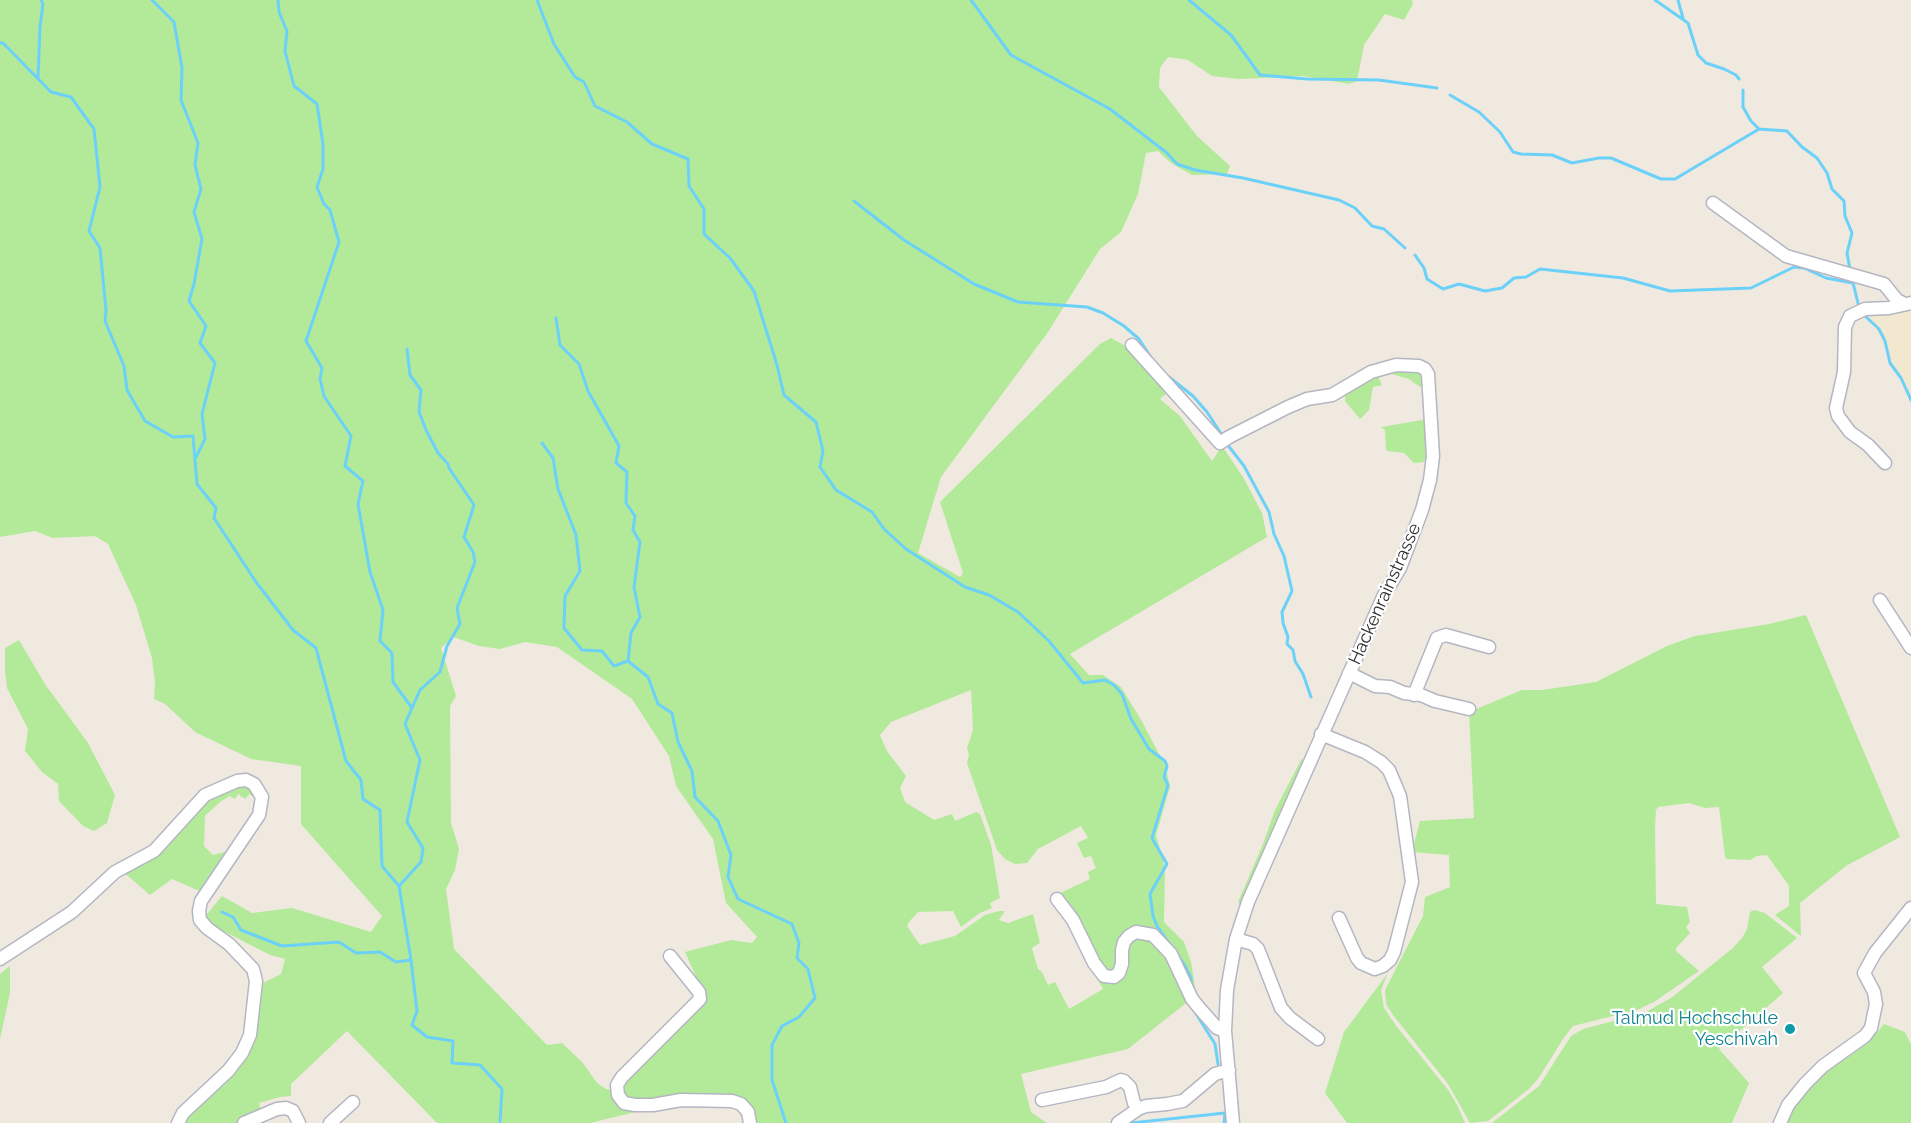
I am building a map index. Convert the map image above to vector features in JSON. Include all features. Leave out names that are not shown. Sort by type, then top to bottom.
[{"type":"street","points":[[1713,202],[1785,256],[1884,284],[1897,300],[1908,303]]},
{"type":"street","points":[[1885,463],[1868,445],[1850,432],[1838,416],[1836,408],[1844,372],[1845,327],[1848,318],[1857,312],[1908,303]]},
{"type":"street","name":"Hackenrainstrasse","points":[[1131,345],[1220,443],[1288,407],[1307,399],[1332,395],[1371,372],[1396,365],[1419,366],[1428,374],[1433,456],[1430,480],[1422,510],[1400,568],[1384,595],[1248,902],[1236,939],[1227,990],[1225,1031],[1233,1123]]},
{"type":"street","points":[[1880,600],[1911,648]]},
{"type":"street","points":[[1414,694],[1437,638],[1446,634],[1489,647]]},
{"type":"street","points":[[1350,673],[1375,686],[1390,687],[1468,709]]},
{"type":"street","points":[[1321,734],[1365,752],[1389,770],[1400,796],[1412,882],[1394,952],[1383,966],[1375,969],[1361,963],[1339,918]]},
{"type":"street","points":[[0,959],[72,912],[115,872],[154,851],[205,795],[237,781],[246,780],[254,784],[262,797],[259,815],[201,901],[199,911],[200,920],[207,928],[229,944],[253,969],[256,981],[250,1035],[242,1053],[228,1071],[183,1113],[178,1123]]},
{"type":"street","points":[[1057,898],[1073,920],[1094,963],[1104,976],[1111,978],[1119,974],[1124,942],[1129,936],[1136,932],[1153,935],[1171,954],[1197,1005],[1217,1028],[1225,1031]]},
{"type":"street","points":[[1780,1123],[1788,1105],[1805,1084],[1823,1066],[1865,1036],[1871,1028],[1876,1004],[1874,992],[1864,973],[1875,953],[1911,908]]},
{"type":"street","points":[[1236,939],[1253,944],[1258,949],[1281,1008],[1290,1018],[1318,1039]]},
{"type":"street","points":[[670,956],[699,992],[700,999],[622,1077],[617,1085],[618,1095],[624,1103],[635,1106],[681,1100],[732,1101],[741,1104],[748,1113],[750,1123]]},
{"type":"street","points":[[1118,1123],[1146,1106],[1183,1101],[1215,1074],[1229,1070]]},
{"type":"street","points":[[1042,1100],[1106,1087],[1121,1080],[1130,1087],[1138,1109]]},
{"type":"street","points":[[330,1123],[353,1102]]},
{"type":"street","points":[[244,1123],[286,1108],[293,1111],[299,1123]]},
{"type":"shaded area","points":[[1911,308],[1911,401],[1867,311]]},
{"type":"green space","points":[[0,0],[1412,0],[1413,4],[1404,20],[1385,14],[1364,45],[1357,81],[1349,84],[1303,76],[1239,79],[1212,76],[1188,60],[1168,57],[1160,68],[1159,87],[1197,136],[1230,166],[1227,174],[1192,175],[1171,163],[1158,151],[1146,153],[1138,194],[1121,232],[1100,249],[1048,332],[941,477],[918,553],[960,577],[963,573],[940,502],[1100,344],[1111,338],[1129,348],[1167,393],[1160,399],[1180,416],[1212,461],[1222,446],[1243,477],[1262,513],[1267,537],[1070,654],[1089,675],[1103,675],[1121,687],[1165,765],[1170,787],[1156,835],[1165,867],[1164,922],[1184,942],[1191,962],[1196,993],[1193,997],[1173,955],[1157,936],[1146,930],[1132,932],[1124,938],[1120,948],[1120,964],[1114,974],[1107,974],[1098,965],[1072,914],[1056,895],[1090,879],[1088,872],[1096,868],[1091,856],[1084,858],[1077,843],[1088,838],[1081,826],[1038,849],[1027,863],[1015,864],[1005,859],[997,850],[967,763],[969,755],[967,748],[973,730],[971,690],[891,722],[880,735],[887,751],[906,776],[900,788],[905,802],[934,820],[952,814],[955,821],[976,812],[980,814],[991,845],[1000,898],[990,903],[992,908],[980,913],[961,927],[953,911],[918,912],[907,926],[920,945],[955,936],[985,915],[999,911],[1005,911],[999,920],[1008,923],[1033,914],[1040,943],[1032,948],[1038,969],[1042,972],[1048,985],[1055,982],[1069,1009],[1103,989],[1089,964],[1091,962],[1105,978],[1117,979],[1124,969],[1124,948],[1129,940],[1137,935],[1146,935],[1155,940],[1169,957],[1190,1000],[1128,1049],[1021,1074],[1031,1112],[1047,1123],[753,1123],[749,1107],[734,1099],[684,1097],[638,1104],[625,1100],[619,1091],[622,1081],[703,1002],[703,992],[685,952],[731,940],[752,943],[757,937],[726,903],[713,839],[676,786],[669,756],[632,699],[557,647],[525,642],[500,649],[479,646],[453,637],[441,648],[456,696],[450,706],[451,823],[459,849],[455,870],[446,889],[454,949],[547,1045],[562,1043],[583,1063],[597,1083],[606,1089],[614,1090],[615,1096],[622,1104],[636,1108],[656,1107],[590,1123],[437,1123],[347,1031],[291,1084],[291,1096],[259,1103],[261,1113],[240,1123],[181,1123],[186,1113],[232,1069],[250,1047],[253,1039],[257,986],[281,974],[285,959],[270,955],[202,920],[222,896],[252,913],[292,908],[371,932],[382,916],[301,824],[301,766],[251,759],[195,732],[165,704],[154,699],[155,682],[152,658],[136,605],[108,544],[95,536],[53,538],[35,531],[0,537]]},
{"type":"green space","points":[[1413,368],[1423,374],[1424,387],[1392,374],[1391,371]]},
{"type":"green space","points":[[1373,375],[1378,376],[1382,385],[1373,387],[1369,410],[1360,419],[1345,401],[1346,391]]},
{"type":"green space","points":[[1428,419],[1431,446],[1424,462],[1414,463],[1404,453],[1387,451],[1385,430],[1381,427]]},
{"type":"green space","points":[[1806,615],[1900,837],[1846,866],[1800,903],[1801,936],[1775,915],[1789,906],[1789,886],[1767,855],[1757,856],[1750,860],[1725,857],[1719,807],[1705,808],[1689,803],[1658,807],[1655,828],[1656,904],[1687,907],[1690,922],[1686,927],[1690,933],[1676,948],[1676,951],[1699,971],[1654,1002],[1637,1010],[1573,1026],[1529,1089],[1488,1121],[1470,1123],[1448,1084],[1393,1015],[1386,1004],[1385,990],[1423,916],[1425,897],[1450,887],[1449,855],[1412,852],[1420,821],[1474,818],[1469,712],[1522,690],[1542,690],[1596,682],[1667,646],[1695,636],[1769,624]]},
{"type":"green space","points":[[19,640],[45,684],[88,743],[115,795],[107,823],[94,831],[83,826],[59,801],[58,784],[42,772],[25,751],[28,729],[7,688],[5,671],[5,648]]},
{"type":"green space","points":[[1302,758],[1303,765],[1242,906],[1238,902],[1275,810]]},
{"type":"green space","points":[[248,783],[260,801],[249,794],[245,799],[238,794],[235,799],[230,796],[205,816],[204,846],[213,855],[229,851],[204,893],[172,879],[150,895],[121,870],[138,861],[201,800]]},
{"type":"green space","points":[[1754,910],[1765,913],[1797,938],[1762,967],[1783,993],[1719,1049],[1749,1083],[1732,1123],[1492,1123],[1539,1086],[1571,1036],[1583,1029],[1644,1013],[1671,998],[1733,948],[1747,929],[1750,912]]},
{"type":"green space","points":[[10,966],[10,993],[0,1039],[0,974]]},
{"type":"green space","points":[[1388,973],[1381,990],[1384,1008],[1449,1091],[1465,1123],[1347,1123],[1325,1093],[1344,1032]]},
{"type":"green space","points":[[1884,1024],[1905,1032],[1911,1044],[1911,1123],[1786,1123],[1817,1078],[1870,1041]]},
{"type":"waterway","points":[[38,78],[43,4],[41,0]]},
{"type":"waterway","points":[[152,0],[174,22],[182,68],[181,100],[198,143],[195,165],[201,189],[194,212],[202,239],[189,301],[206,326],[200,343],[215,363],[202,414],[205,439],[196,457]]},
{"type":"waterway","points":[[278,0],[279,12],[287,31],[285,51],[294,86],[317,104],[323,144],[323,169],[317,187],[324,204],[330,210],[339,242],[306,341],[322,368],[320,379],[324,396],[351,436],[345,466],[363,481],[358,504],[370,572],[383,610],[380,641],[392,653],[393,682],[412,708],[405,724],[420,760],[407,822],[423,848],[421,862],[399,886]]},
{"type":"waterway","points":[[537,0],[554,44],[575,77],[584,82],[595,106],[627,122],[652,144],[688,159],[689,186],[704,209],[704,234],[730,258],[754,291],[784,395],[816,422],[823,451],[820,467],[836,490],[872,512],[884,529],[906,549],[965,587],[989,595],[1018,612],[1049,641],[1083,683],[1105,680],[1114,685],[1122,694],[1131,719],[1149,749],[1165,761],[1167,766],[1164,777],[1168,785],[1152,838],[1167,864],[1150,894],[1157,926],[1171,946]]},
{"type":"waterway","points":[[971,0],[1011,55],[1110,109],[1167,153],[1177,164],[1195,170],[1243,178],[1339,200],[1355,208],[1372,226],[1384,229],[1405,248]]},
{"type":"waterway","points":[[1189,0],[1231,35],[1260,75],[1307,79],[1379,80],[1437,88]]},
{"type":"waterway","points":[[1655,0],[1688,23],[1698,55],[1706,63],[1724,69],[1739,79]]},
{"type":"waterway","points":[[1678,0],[1683,18]]},
{"type":"waterway","points":[[0,43],[3,43],[51,92],[71,97],[94,129],[100,187],[89,231],[100,248],[105,321],[124,366],[127,390],[145,421],[173,437],[193,436],[197,484],[216,508],[214,518],[256,582],[293,630],[316,648],[346,761],[361,780],[363,799],[380,810],[382,866],[399,886],[411,960],[417,1011],[412,1025],[427,1037],[453,1041],[452,1063],[480,1065],[502,1089],[500,1123]]},
{"type":"waterway","points":[[1743,90],[1743,107],[1759,129]]},
{"type":"waterway","points":[[1450,95],[1479,112],[1500,132],[1513,152],[1552,155],[1572,163],[1611,158],[1661,179],[1675,179],[1759,129]]},
{"type":"waterway","points":[[1759,129],[1787,131],[1802,147],[1817,158],[1827,173],[1832,189],[1844,201],[1845,216],[1852,233],[1847,253],[1850,269]]},
{"type":"waterway","points":[[854,201],[904,240],[974,284],[1018,302],[1087,307],[1103,313],[1139,339],[1152,359]]},
{"type":"waterway","points":[[1415,255],[1424,268],[1427,279],[1443,289],[1459,284],[1485,291],[1502,288],[1514,278],[1526,277],[1540,269],[1623,278],[1670,291],[1751,288],[1794,267],[1804,268],[1826,278],[1853,283]]},
{"type":"waterway","points":[[1853,283],[1859,307]]},
{"type":"waterway","points":[[1864,315],[1879,329],[1885,341],[1890,363],[1901,378],[1911,400]]},
{"type":"waterway","points":[[556,318],[560,345],[579,364],[588,391],[619,446],[616,463],[627,472],[626,503],[635,516],[633,530],[640,542],[634,587],[640,617],[631,633],[628,661]]},
{"type":"waterway","points":[[407,349],[410,375],[421,390],[419,412],[426,430],[438,453],[448,464],[474,505],[464,537],[473,552],[475,562],[457,608],[460,624],[447,646],[440,672],[420,690],[412,708]]},
{"type":"waterway","points":[[1169,377],[1193,396],[1222,435]]},
{"type":"waterway","points":[[542,443],[553,458],[558,489],[576,535],[580,571],[565,596],[564,628],[582,650],[602,651],[614,666],[628,661]]},
{"type":"waterway","points":[[1227,444],[1244,466],[1269,512],[1274,534],[1284,556],[1292,591],[1282,612],[1288,637],[1287,644],[1293,650],[1295,661],[1303,674],[1311,697]]},
{"type":"waterway","points":[[628,661],[648,677],[658,704],[672,713],[678,742],[692,771],[695,797],[718,821],[731,855],[728,877],[738,899],[792,924],[799,943],[797,958],[808,969],[815,998],[799,1017],[782,1026],[772,1045],[772,1080],[786,1123]]},
{"type":"waterway","points":[[222,912],[233,917],[241,930],[282,946],[339,942],[356,953],[380,952],[396,962],[411,960]]},
{"type":"waterway","points":[[1175,951],[1191,978],[1191,985]]},
{"type":"waterway","points":[[1195,1012],[1215,1044],[1218,1064]]},
{"type":"waterway","points":[[1131,1123],[1225,1113],[1224,1123]]},
{"type":"place","name":"Talmud Hochschule Yeschivah","points":[[1790,1029]]}]
